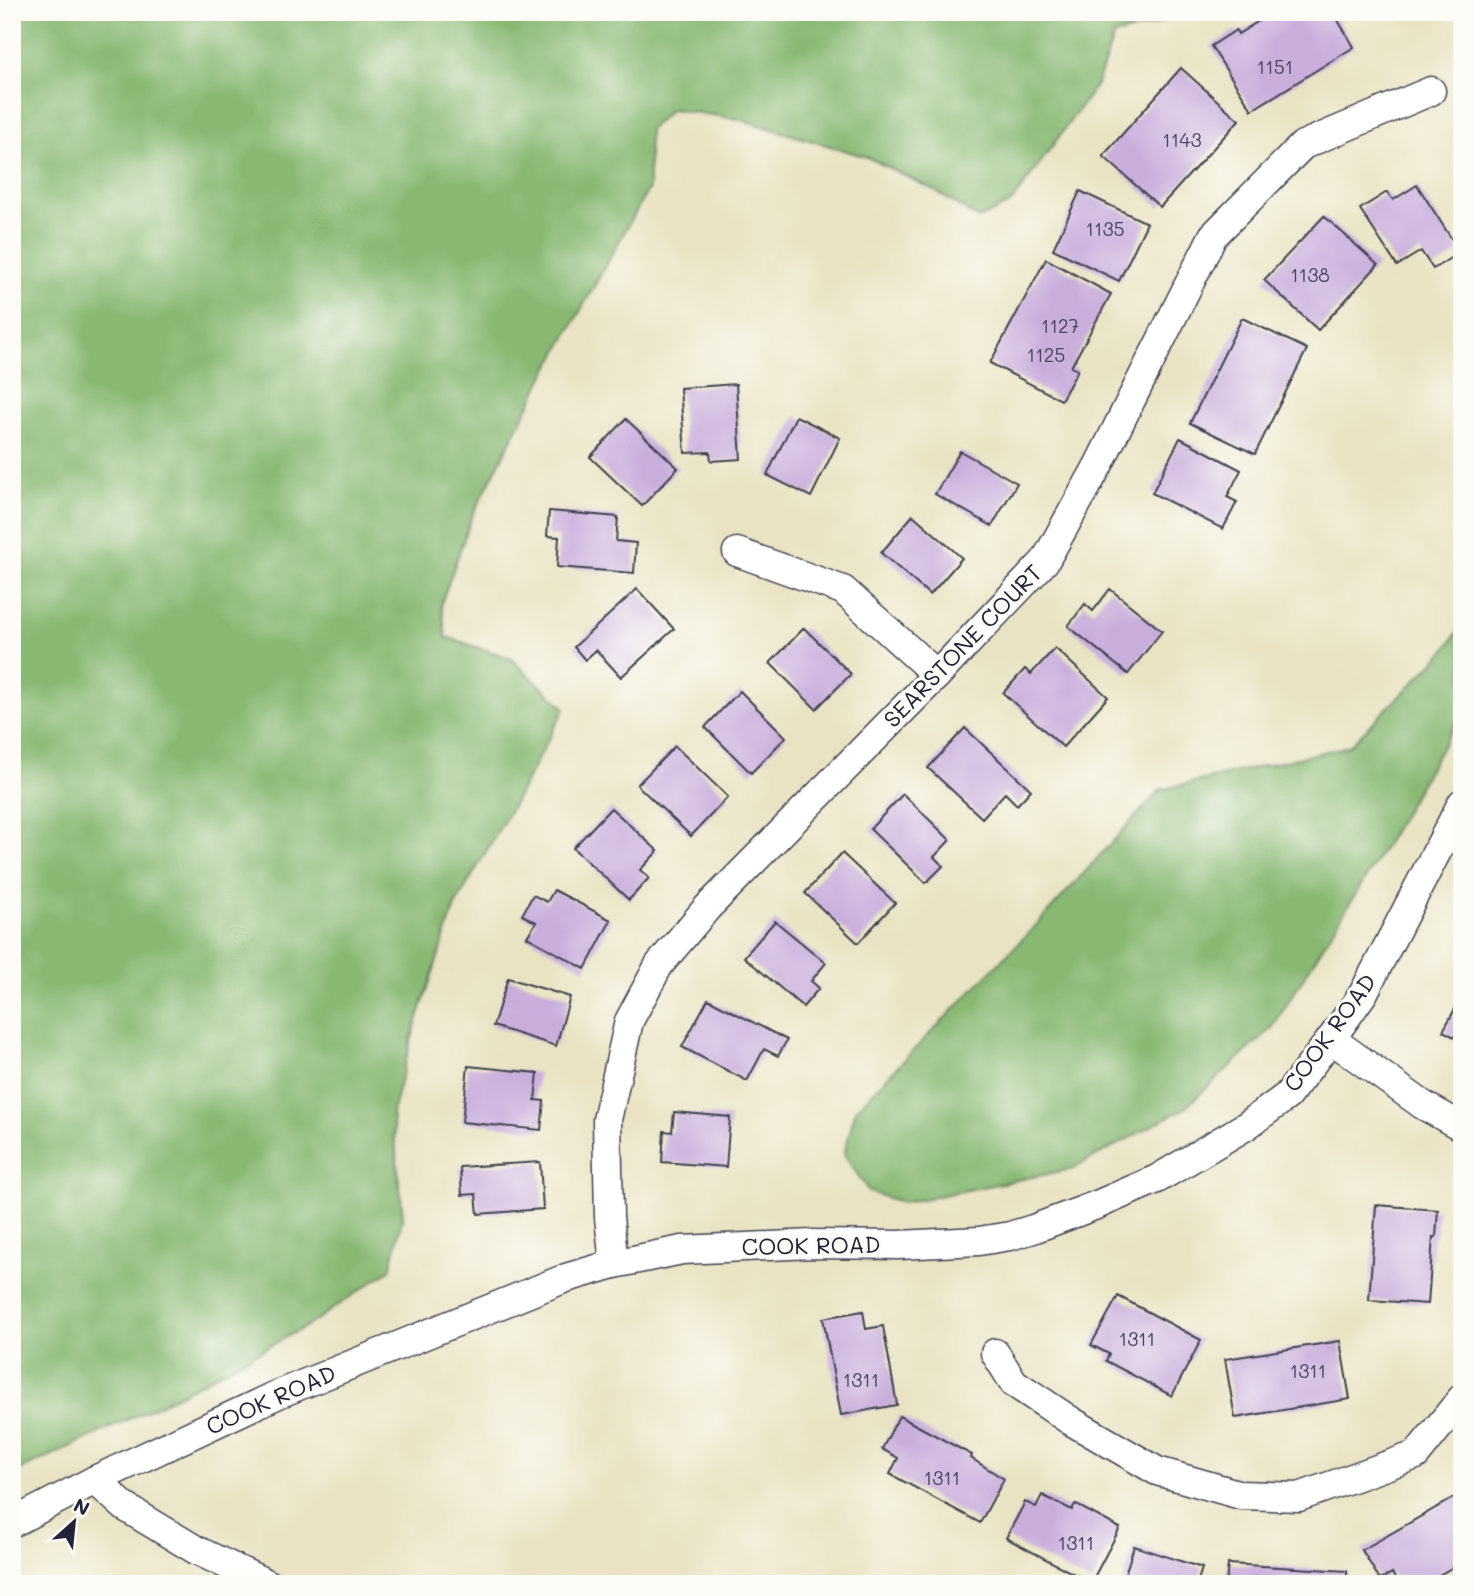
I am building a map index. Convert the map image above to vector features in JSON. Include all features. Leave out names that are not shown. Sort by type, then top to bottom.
[{"type":"street","name":"SEARSTONE COURT","points":[[614,1264],[609,1217],[607,1120],[629,1021],[659,965],[707,908],[937,676],[1045,561],[1098,466],[1213,236],[1303,145],[1431,91]]},
{"type":"street","points":[[737,552],[843,590],[937,676]]},
{"type":"street","name":"COOK ROAD","points":[[12,1523],[95,1480],[276,1395],[566,1278],[614,1264],[708,1247],[899,1245],[979,1241],[1010,1236],[1099,1204],[1157,1179],[1246,1126],[1287,1096],[1363,994],[1462,803]]},
{"type":"street","points":[[1331,1039],[1423,1105],[1462,1127]]},
{"type":"street","points":[[995,1353],[1014,1383],[1071,1421],[1146,1465],[1157,1471],[1241,1495],[1299,1497],[1416,1455],[1462,1398]]},
{"type":"street","points":[[95,1480],[125,1507],[196,1550],[268,1584]]},
{"type":"green space","points":[[12,12],[1180,12],[1156,24],[1114,35],[1097,84],[1011,203],[979,219],[934,190],[867,157],[738,119],[671,109],[649,130],[649,188],[548,369],[472,516],[441,604],[446,637],[510,658],[565,708],[455,906],[414,1030],[392,1113],[403,1216],[390,1270],[309,1325],[161,1404],[12,1474]]},
{"type":"green space","points":[[1462,625],[1462,712],[1375,863],[1272,1028],[1185,1108],[1072,1169],[903,1203],[869,1192],[844,1154],[856,1109],[1040,921],[1160,790],[1349,746],[1444,652]]},
{"type":"building","points":[[1273,12],[1333,12],[1354,47],[1252,110],[1211,46],[1236,30],[1238,34]]},
{"type":"building","points":[[1181,68],[1239,120],[1160,207],[1103,156]]},
{"type":"building","points":[[1417,185],[1460,252],[1433,269],[1421,251],[1397,266],[1360,209],[1387,192],[1393,200]]},
{"type":"building","points":[[1080,191],[1147,223],[1119,281],[1053,249]]},
{"type":"building","points":[[1324,216],[1378,265],[1318,330],[1264,280]]},
{"type":"building","points":[[1046,259],[1111,294],[1071,367],[1078,370],[1061,400],[990,363]]},
{"type":"building","points":[[1242,318],[1307,349],[1255,454],[1190,423]]},
{"type":"building","points":[[736,384],[741,459],[711,461],[710,452],[685,453],[680,388]]},
{"type":"building","points":[[796,416],[840,438],[811,497],[767,475]]},
{"type":"building","points":[[626,419],[678,468],[642,506],[590,457]]},
{"type":"building","points":[[1180,438],[1241,470],[1227,497],[1237,502],[1223,529],[1152,493]]},
{"type":"building","points":[[960,451],[1017,483],[992,526],[935,494]]},
{"type":"building","points":[[549,511],[618,517],[616,541],[636,543],[634,573],[557,567],[559,537],[547,536]]},
{"type":"building","points":[[913,515],[962,558],[930,595],[881,553]]},
{"type":"building","points":[[637,589],[674,629],[621,677],[596,650],[585,660],[574,647]]},
{"type":"building","points":[[1110,589],[1162,631],[1128,674],[1068,626],[1085,604],[1093,611]]},
{"type":"building","points":[[804,628],[851,674],[816,709],[770,663]]},
{"type":"building","points":[[1055,648],[1108,697],[1063,747],[1003,693],[1025,669],[1031,674]]},
{"type":"building","points":[[740,691],[786,737],[751,773],[705,727]]},
{"type":"building","points":[[965,728],[1031,790],[1017,805],[1005,793],[982,818],[928,768]]},
{"type":"building","points":[[675,746],[728,797],[691,836],[637,785]]},
{"type":"building","points":[[903,794],[950,840],[934,857],[943,866],[926,883],[870,829]]},
{"type":"building","points":[[611,808],[658,851],[640,870],[649,878],[629,900],[573,848]]},
{"type":"building","points":[[842,853],[895,903],[858,943],[805,893]]},
{"type":"building","points":[[554,890],[611,920],[585,969],[527,937],[536,922],[522,915],[533,895],[547,902]]},
{"type":"building","points":[[775,921],[826,963],[811,981],[819,988],[803,1007],[744,957]]},
{"type":"building","points":[[508,978],[570,997],[556,1046],[493,1026]]},
{"type":"building","points":[[1462,996],[1462,1041],[1443,1031]]},
{"type":"building","points":[[708,999],[787,1040],[778,1056],[764,1049],[747,1081],[682,1047]]},
{"type":"building","points":[[468,1066],[538,1073],[535,1100],[544,1101],[541,1130],[462,1122]]},
{"type":"building","points":[[674,1112],[730,1117],[726,1167],[662,1162],[664,1131],[672,1132]]},
{"type":"building","points":[[540,1162],[543,1209],[478,1214],[476,1194],[462,1195],[460,1167]]},
{"type":"building","points":[[1376,1205],[1438,1210],[1436,1237],[1433,1237],[1428,1304],[1369,1300]]},
{"type":"building","points":[[1118,1296],[1201,1340],[1172,1396],[1106,1361],[1109,1354],[1091,1345]]},
{"type":"building","points":[[863,1311],[866,1329],[883,1326],[897,1405],[841,1415],[823,1318]]},
{"type":"building","points":[[1340,1341],[1350,1399],[1235,1418],[1225,1359]]},
{"type":"building","points":[[899,1416],[972,1455],[971,1458],[1004,1479],[980,1523],[890,1474],[898,1458],[882,1449]]},
{"type":"building","points":[[1462,1493],[1462,1562],[1423,1584],[1398,1584],[1392,1573],[1380,1580],[1362,1550]]},
{"type":"building","points":[[1042,1495],[1072,1510],[1075,1504],[1120,1528],[1091,1583],[1006,1538],[1025,1502],[1036,1507]]},
{"type":"building","points":[[1134,1546],[1202,1568],[1197,1584],[1122,1584]]},
{"type":"building","points":[[1228,1564],[1347,1571],[1347,1584],[1226,1584]]}]
